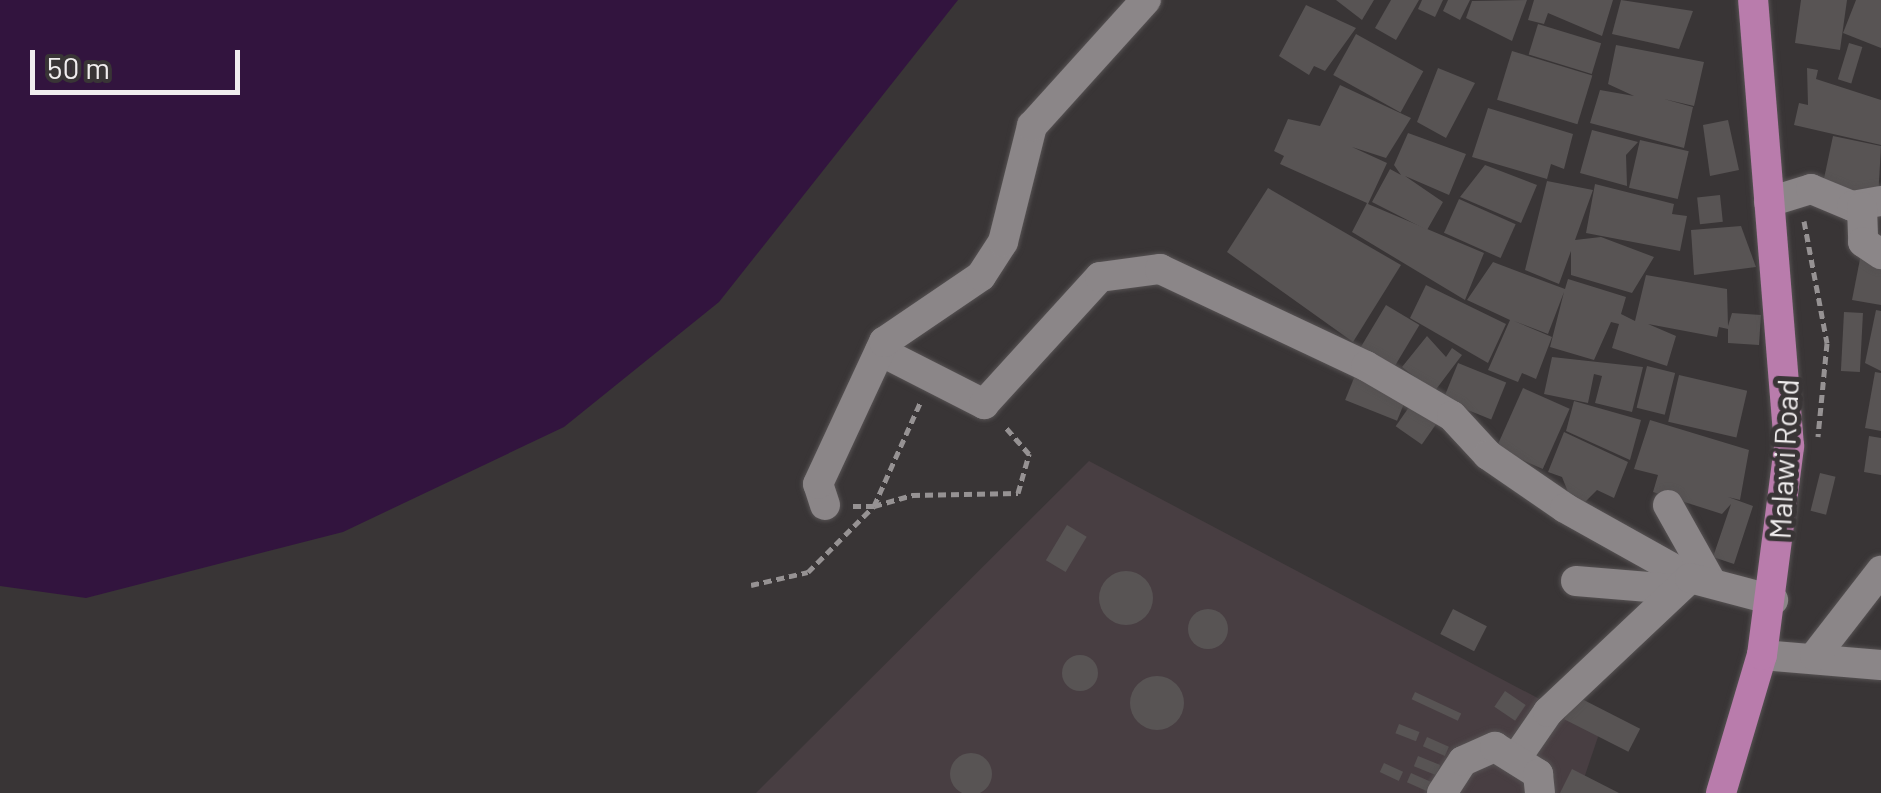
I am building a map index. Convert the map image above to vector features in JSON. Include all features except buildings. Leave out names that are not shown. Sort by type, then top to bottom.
[{"type":"main road","name":"Malawi Road","points":[[1721,793],[1762,655],[1772,600],[1790,373],[1768,202],[1753,0]]},
{"type":"street","points":[[825,506],[818,484],[880,352],[981,276],[1003,242],[1032,126],[1146,0]]},
{"type":"street","points":[[1768,202],[1811,189],[1872,204],[1864,242],[1881,254]]},
{"type":"street","points":[[880,352],[984,404],[1100,277],[1160,269],[1366,366],[1452,416],[1488,456],[1565,508],[1691,582]]},
{"type":"street","points":[[1668,505],[1691,582]]},
{"type":"street","points":[[1815,656],[1881,570]]},
{"type":"street","points":[[1576,581],[1691,582],[1772,600]]},
{"type":"street","points":[[1518,757],[1548,712],[1691,582]]},
{"type":"street","points":[[1762,655],[1815,656],[1881,665]]},
{"type":"street","points":[[1442,793],[1476,750],[1518,757],[1538,774],[1540,793]]},
{"type":"path","points":[[750,585],[808,572],[874,506],[933,379]]},
{"type":"path","points":[[825,506],[874,506],[925,494],[1018,493],[1030,454],[984,404]]},
{"type":"shaded area","points":[[0,0],[958,0],[719,302],[564,427],[343,532],[86,598],[0,586]]},
{"type":"shaded area","points":[[1089,461],[1600,731],[1579,793],[756,793]]}]
